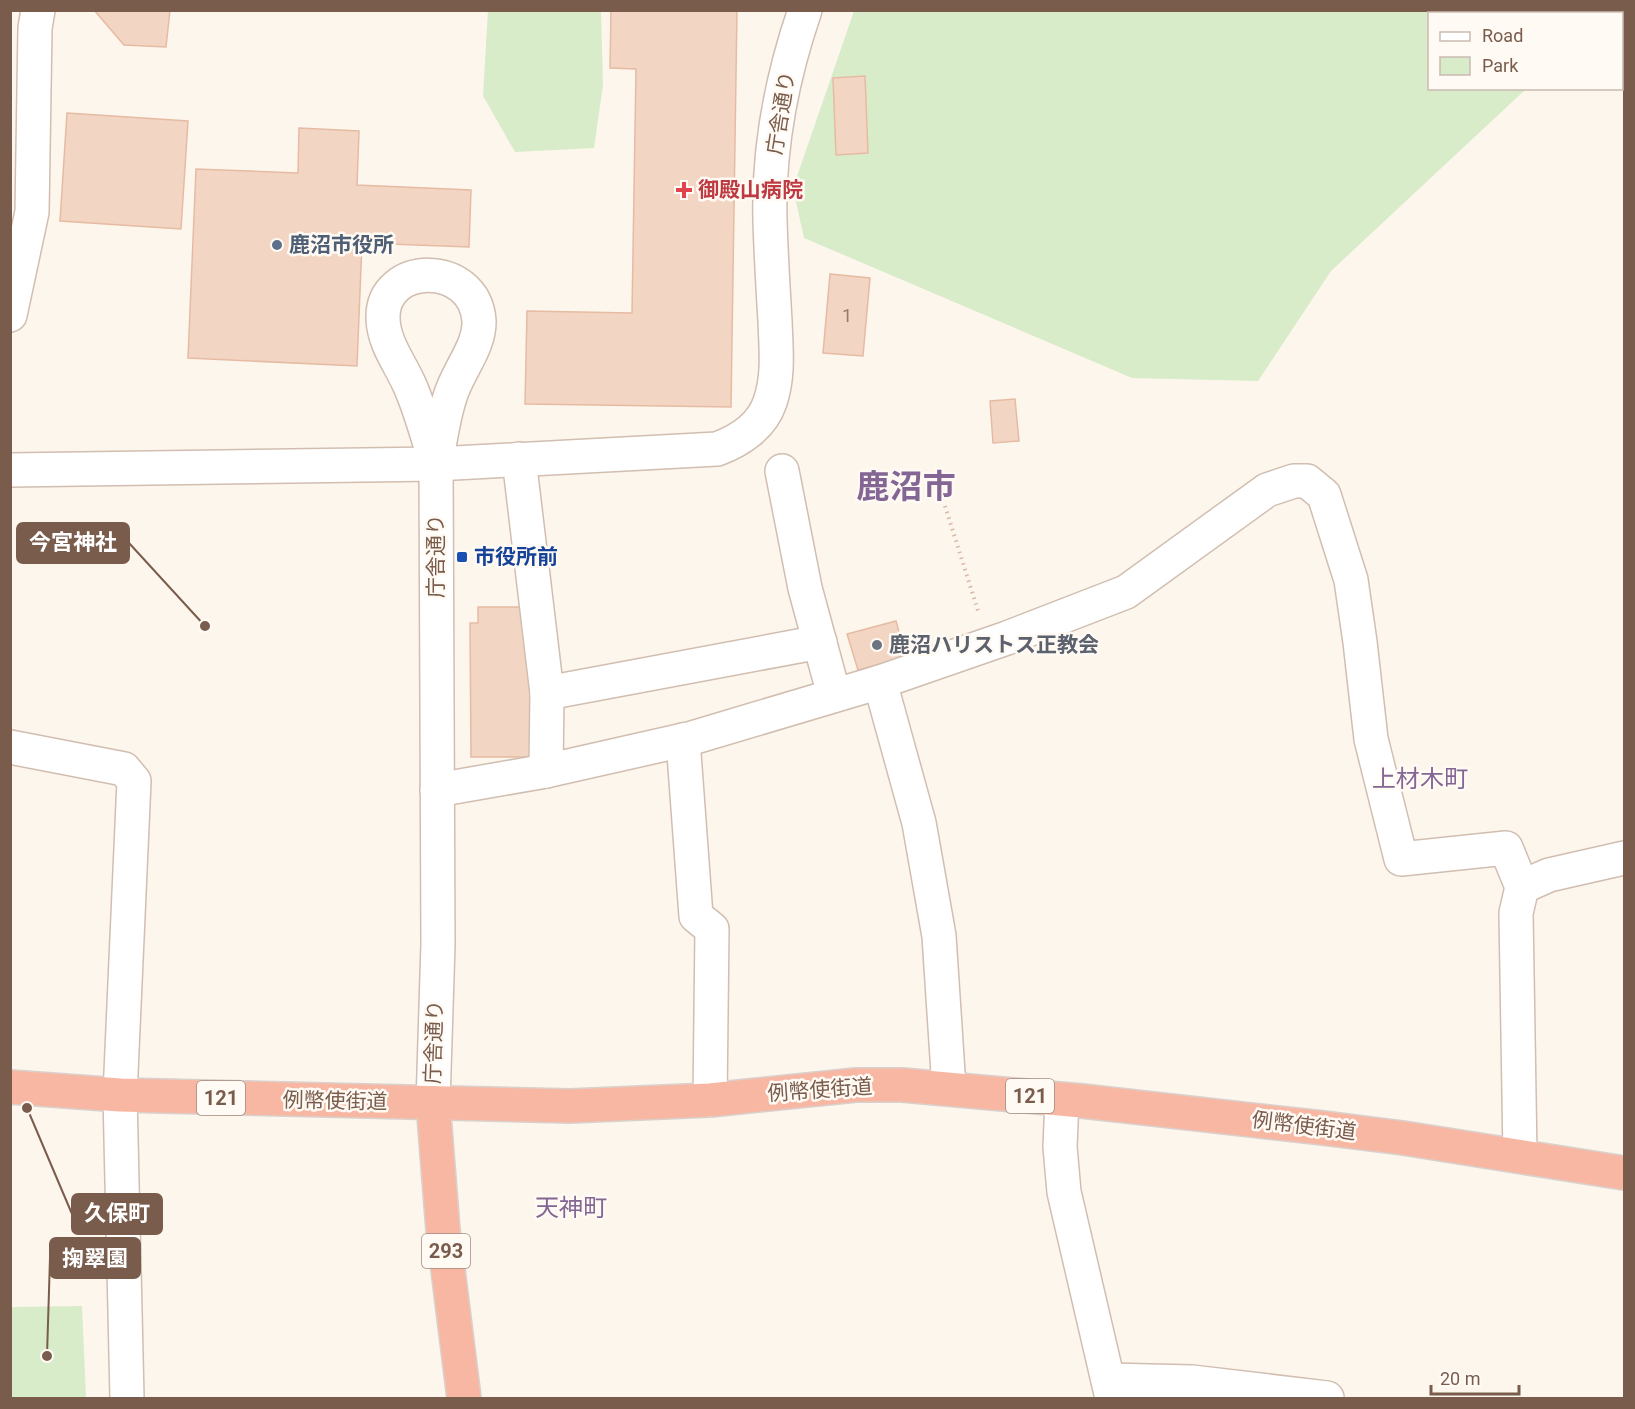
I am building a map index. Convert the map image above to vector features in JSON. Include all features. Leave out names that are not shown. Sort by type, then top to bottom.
[{"type":"highway","name":"例幣使街道","points":[[10,1087],[120,1095],[570,1106],[710,1100],[856,1086],[902,1085],[1346,1130],[1624,1173]]},
{"type":"highway","name":"庁舎通り","points":[[433,1103],[443,1230],[464,1398]]},
{"type":"street","points":[[10,315],[32,212],[35,28],[38,10]]},
{"type":"street","name":"庁舎通り","points":[[433,1103],[438,944],[436,464],[717,449],[733,443],[759,423],[770,404],[777,372],[770,218],[774,143],[786,70],[805,10]]},
{"type":"street","points":[[420,275],[450,279],[465,290],[474,304],[479,320],[474,345],[458,375],[450,398],[436,464],[417,403],[388,344],[383,317],[388,297],[400,284],[420,275]]},
{"type":"street","points":[[519,459],[547,693],[546,771]]},
{"type":"street","points":[[10,470],[436,464]]},
{"type":"street","points":[[782,471],[805,588],[834,695]]},
{"type":"street","points":[[437,790],[546,771],[682,740],[880,682],[998,641],[1126,592],[1267,490],[1294,481],[1307,481],[1324,495],[1351,580],[1371,739],[1401,859],[1506,848],[1522,887],[1516,913],[1520,1156]]},
{"type":"street","points":[[547,693],[820,642]]},
{"type":"street","points":[[880,682],[919,823],[939,936],[949,1089]]},
{"type":"street","points":[[682,740],[696,916],[712,929],[710,1100]]},
{"type":"street","points":[[10,747],[124,769],[134,781],[120,1095],[127,1398]]},
{"type":"street","points":[[1522,887],[1549,875],[1624,858]]},
{"type":"street","points":[[1062,1100],[1060,1146],[1064,1192],[1110,1389],[1192,1382],[1327,1398]]},
{"type":"path","points":[[945,506],[998,641]]},
{"type":"green space","points":[[488,10],[601,11],[603,85],[594,148],[515,152],[483,96]]},
{"type":"green space","points":[[854,11],[1609,11],[1428,12],[1428,90],[1525,90],[1331,271],[1258,381],[1132,378],[804,238],[793,188]]},
{"type":"green space","points":[[82,1306],[86,1398],[11,1398],[11,1307]]},
{"type":"building","points":[[94,10],[170,10],[166,47],[124,45]]},
{"type":"building","name":"御殿山病院","points":[[611,10],[737,10],[731,407],[525,404],[527,311],[632,313],[636,69],[610,68]]},
{"type":"building","points":[[865,76],[868,153],[836,155],[833,78]]},
{"type":"building","points":[[67,113],[188,121],[181,229],[60,221]]},
{"type":"building","name":"鹿沼市役所","points":[[299,128],[359,131],[357,185],[471,190],[469,247],[362,243],[357,366],[188,358],[196,169],[298,173]]},
{"type":"building","points":[[830,274],[870,278],[863,356],[823,353]]},
{"type":"building","points":[[1015,399],[1019,441],[993,443],[990,401]]},
{"type":"building","points":[[478,607],[528,607],[535,757],[471,757],[470,623],[478,623]]},
{"type":"building","name":"鹿沼ハリストス正教会","points":[[896,621],[906,657],[858,670],[847,634]]},
{"type":"place","name":"御殿山病院","points":[[684,190]]},
{"type":"place","name":"鹿沼市役所","points":[[277,245]]},
{"type":"place","name":"市役所前","points":[[462,557]]},
{"type":"place","name":"今宮神社","points":[[205,626]]},
{"type":"place","name":"鹿沼ハリストス正教会","points":[[877,645]]},
{"type":"place","name":"久保町","points":[[27,1108]]},
{"type":"place","name":"掬翠園","points":[[47,1356]]},
{"type":"district","name":"鹿沼市","points":[[906,486]]},
{"type":"district","name":"上材木町","points":[[1420,779]]},
{"type":"district","name":"天神町","points":[[571,1208]]}]
